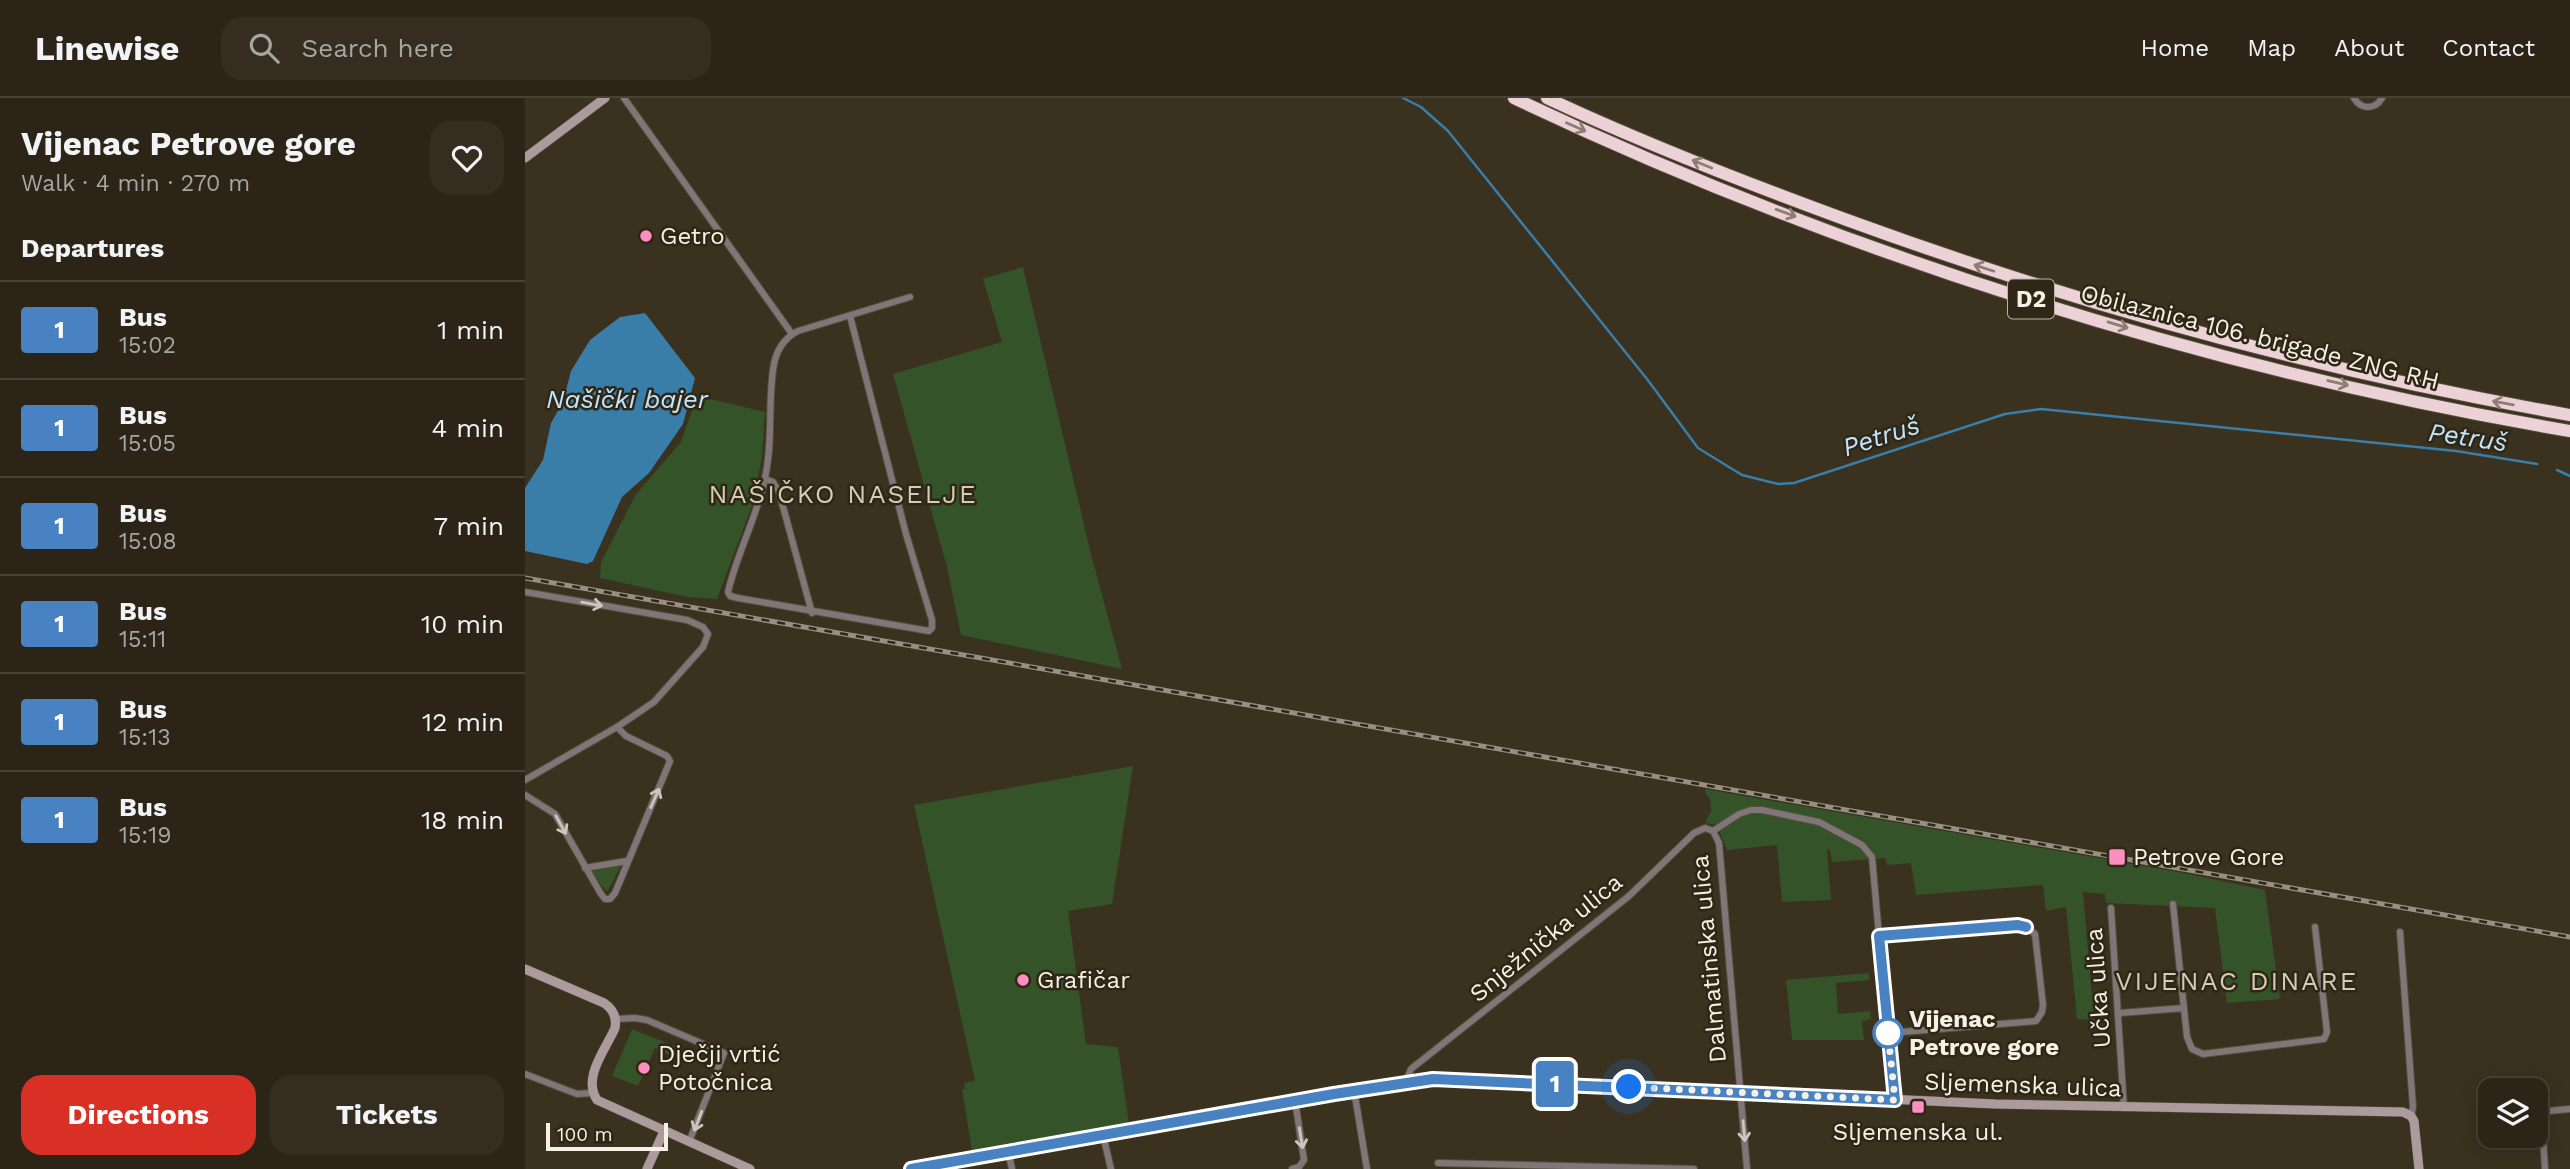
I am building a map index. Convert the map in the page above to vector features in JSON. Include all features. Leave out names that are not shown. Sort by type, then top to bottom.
[{"type":"highway","name":"Obilaznica 106. brigade ZNG RH","points":[[1514,98],[1683,173],[1765,205],[1872,245],[2055,306],[2289,371],[2392,396],[2570,431]]},
{"type":"highway","name":"Obilaznica 106. brigade ZNG RH","points":[[1547,98],[1747,183],[1895,237],[2061,292],[2178,327],[2357,372],[2570,415]]},
{"type":"street","points":[[525,158],[605,98]]},
{"type":"street","points":[[624,98],[792,334]]},
{"type":"street","points":[[2354,98],[2366,108],[2376,106],[2382,98]]},
{"type":"street","points":[[850,316],[932,628],[929,631],[812,612],[729,594],[733,574],[752,525],[765,479],[771,433],[775,357],[781,345],[792,334],[910,297]]},
{"type":"street","points":[[765,479],[777,486],[812,612]]},
{"type":"street","points":[[525,592],[687,620],[703,627],[708,634],[703,647],[662,694],[617,727],[525,780]]},
{"type":"street","points":[[525,795],[555,814],[585,868],[603,897],[608,900],[615,893],[670,761],[667,756],[626,736],[617,727]]},
{"type":"street","points":[[1713,831],[1739,814],[1762,810],[1819,822],[1862,845],[1873,856],[1895,1100]]},
{"type":"street","name":"Snježnička ulica","points":[[1405,1083],[1411,1069],[1629,896],[1694,833],[1705,828],[1713,831]]},
{"type":"street","name":"Dalmatinska ulica","points":[[1713,831],[1719,843],[1747,1169]]},
{"type":"street","points":[[585,868],[627,861]]},
{"type":"street","points":[[2173,904],[2189,1044],[2197,1053],[2324,1039],[2327,1032],[2315,928]]},
{"type":"street","name":"Učka ulica","points":[[2111,908],[2120,1013],[2124,1108]]},
{"type":"street","points":[[1879,936],[2018,925],[2031,930],[2037,939],[2041,976],[2043,1005],[2036,1021],[1888,1033]]},
{"type":"street","points":[[2400,932],[2413,1107],[2411,1116],[2415,1126],[2419,1169]]},
{"type":"street","points":[[525,970],[604,1003],[610,1008],[616,1019],[615,1028],[593,1075],[593,1093],[601,1104],[750,1169]]},
{"type":"street","points":[[2120,1013],[2184,1008]]},
{"type":"street","points":[[616,1019],[647,1020],[724,1053],[689,1143]]},
{"type":"street","points":[[525,1074],[577,1094],[593,1093]]},
{"type":"street","name":"Sljemenska ulica","points":[[911,1169],[1354,1090],[1454,1079],[1895,1100],[2124,1108],[2403,1112],[2411,1116]]},
{"type":"street","points":[[1354,1090],[1367,1169]]},
{"type":"street","points":[[1292,1169],[1299,1167],[1304,1160],[1295,1100]]},
{"type":"street","points":[[2548,1111],[2570,1110]]},
{"type":"street","points":[[647,1169],[664,1131]]},
{"type":"street","points":[[1103,1135],[1111,1169]]},
{"type":"street","points":[[2544,1148],[2545,1169]]},
{"type":"street","points":[[1008,1151],[1012,1169]]},
{"type":"street","points":[[1438,1163],[1694,1169]]},
{"type":"green space","points":[[1023,267],[1091,554],[1122,669],[961,635],[947,567],[893,374],[1002,342],[983,279]]},
{"type":"green space","points":[[697,396],[765,412],[762,457],[753,503],[717,599],[687,597],[600,578],[601,562],[636,494],[681,442]]},
{"type":"green space","points":[[1133,766],[1112,904],[1068,911],[1086,1044],[1118,1047],[1129,1125],[972,1151],[962,1089],[965,1089],[964,1083],[975,1081],[914,805]]},
{"type":"green space","points":[[1705,789],[2184,873],[2265,890],[2280,999],[2227,1003],[2215,908],[2106,903],[2105,894],[2083,892],[2094,1020],[2077,1019],[2066,907],[2046,911],[2043,885],[1916,895],[1911,863],[1887,865],[1885,858],[1832,862],[1830,850],[1827,849],[1831,900],[1782,902],[1777,845],[1727,850],[1717,825],[1705,823],[1711,811],[1710,798]]},
{"type":"green space","points":[[621,866],[607,892],[590,871]]},
{"type":"green space","points":[[1869,973],[1869,980],[1836,983],[1838,1014],[1870,1011],[1871,1019],[1862,1021],[1864,1040],[1792,1040],[1786,980]]},
{"type":"green space","points":[[632,1029],[682,1049],[678,1059],[655,1048],[638,1086],[612,1076]]},
{"type":"water","name":"Našički bajer","points":[[645,313],[695,378],[683,424],[649,473],[622,497],[593,561],[587,564],[525,551],[525,488],[543,460],[551,423],[563,402],[571,371],[590,340],[620,317]]},
{"type":"waterway","name":"Petruš","points":[[1403,98],[1421,107],[1448,131],[1647,379],[1698,448],[1742,475],[1778,484],[1794,483],[2005,414],[2041,409],[2456,451],[2537,464]]},
{"type":"waterway","name":"Petruš","points":[[2557,470],[2570,476]]},
{"type":"railway","points":[[525,578],[2570,937]]},
{"type":"bus line","name":"1","points":[[911,1169],[1379,1086],[1433,1079],[1895,1100],[1879,936],[2018,925],[2026,927]]},
{"type":"place","name":"Getro","points":[[646,236]]},
{"type":"place","name":"Petrove Gore","points":[[2117,857]]},
{"type":"place","name":"Grafičar","points":[[1023,980]]},
{"type":"place","name":"Vijenac Petrove gore","points":[[1888,1033]]},
{"type":"place","name":"Dječji vrtić Potočnica","points":[[644,1068]]},
{"type":"place","name":"Sljemenska ul.","points":[[1918,1107]]},
{"type":"district","name":"NAŠIČKO NASELJE","points":[[843,494]]},
{"type":"district","name":"VIJENAC DINARE","points":[[2237,981]]},
{"type":"route","points":[[1629,1087],[1895,1100],[1888,1033]]}]
